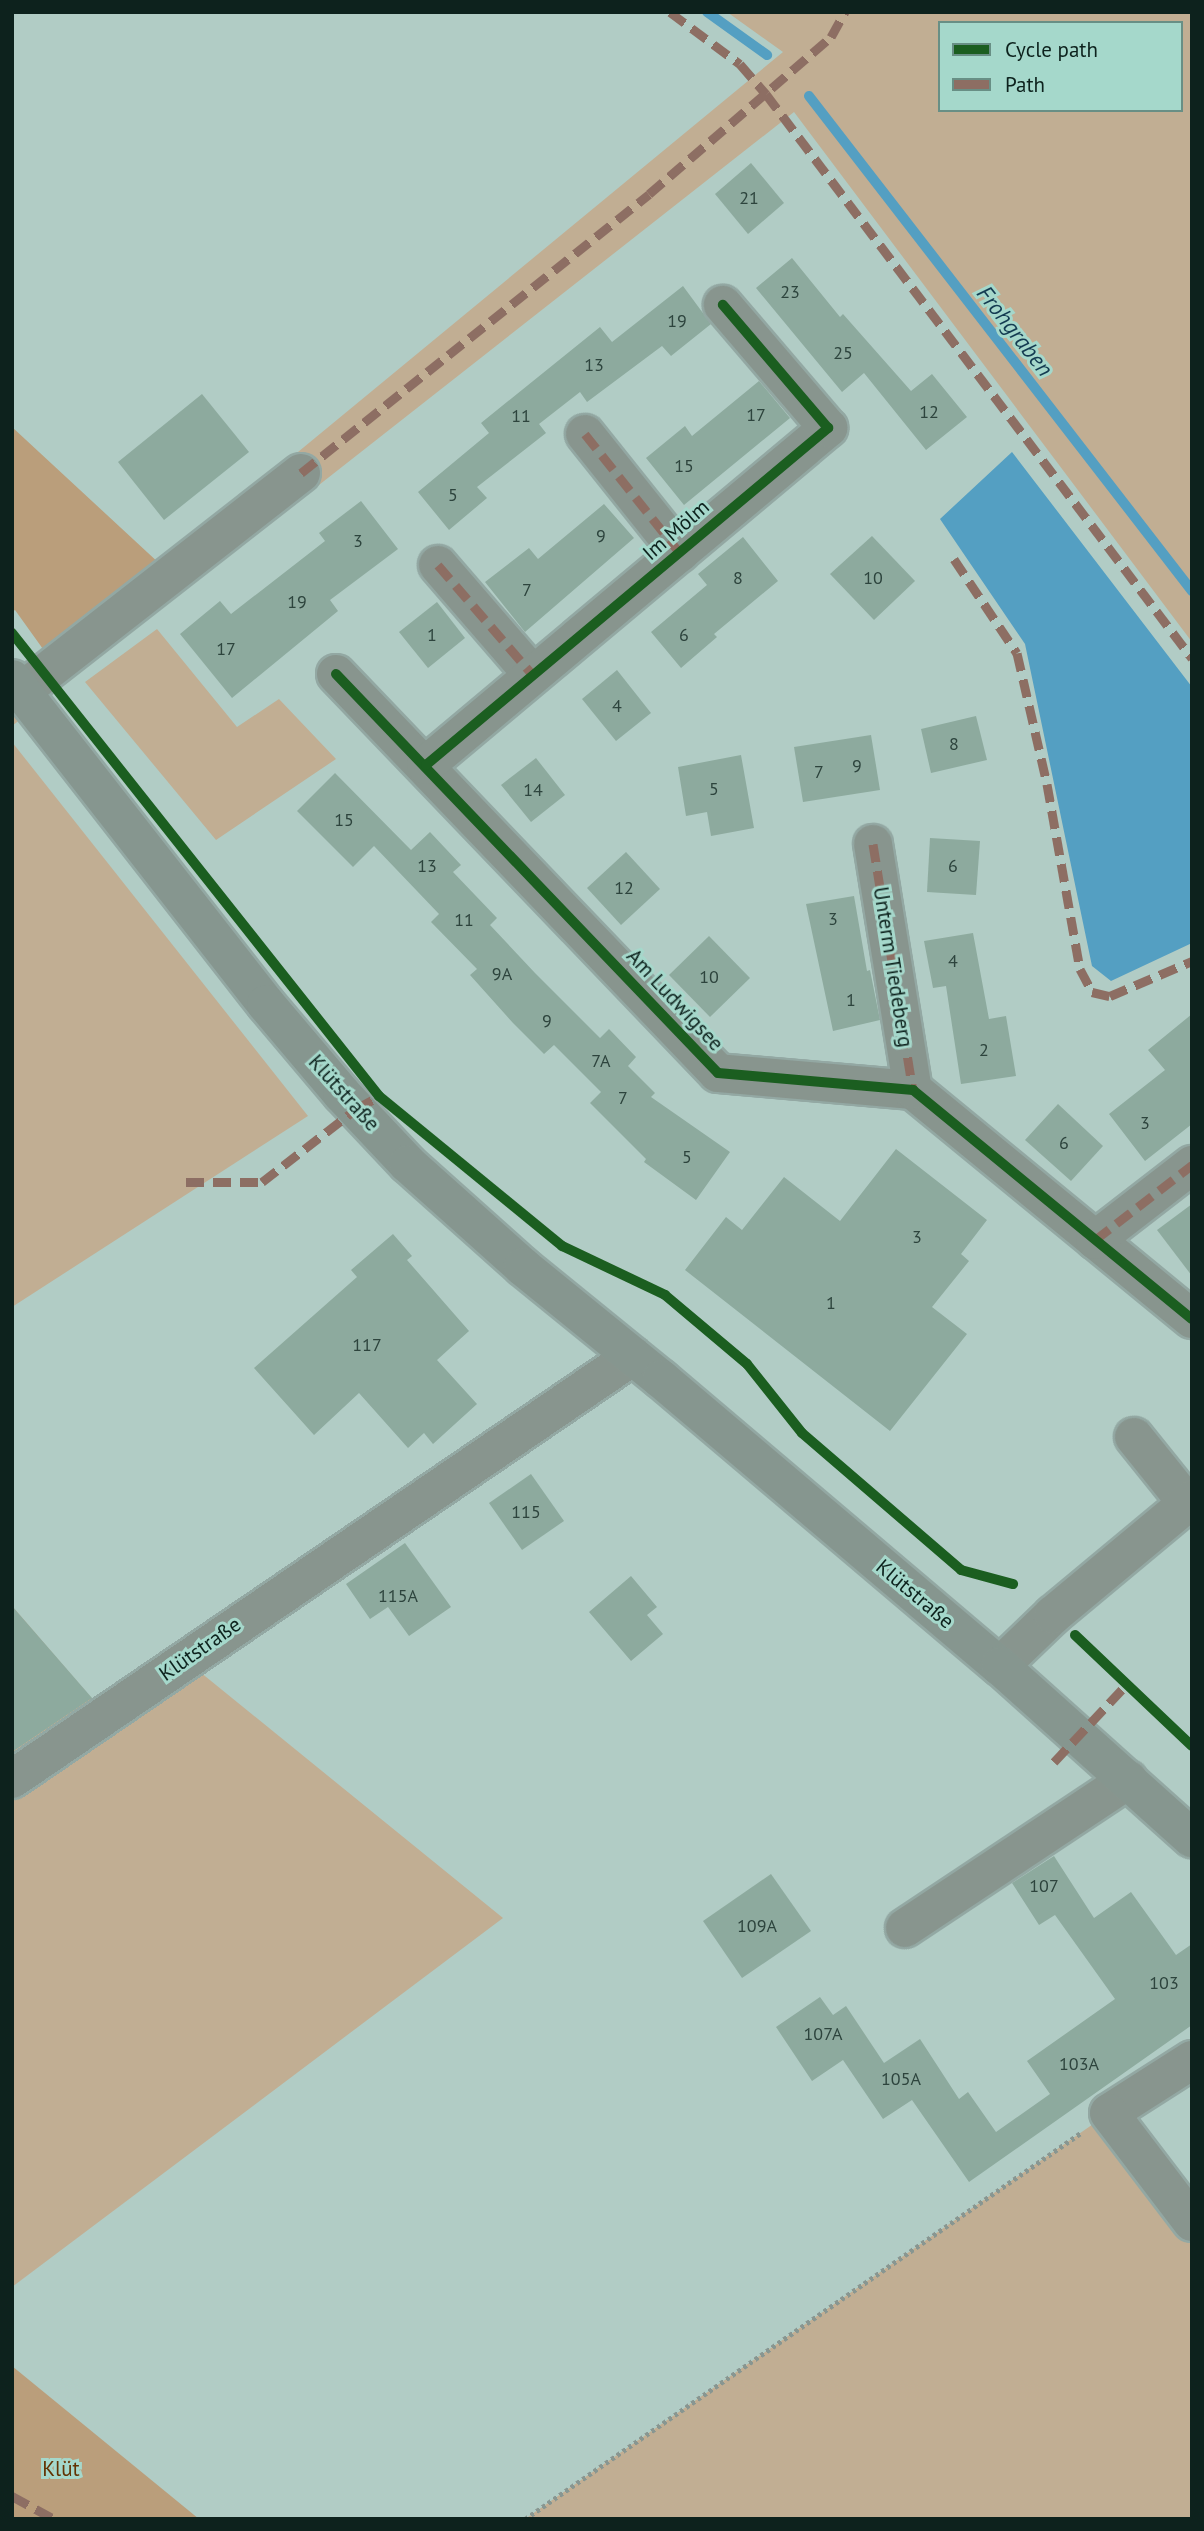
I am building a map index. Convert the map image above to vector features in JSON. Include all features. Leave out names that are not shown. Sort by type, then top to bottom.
[{"type":"main road","name":"Klütstraße","points":[[17,685],[266,1004],[342,1094],[408,1164],[523,1267],[633,1356],[1000,1666],[1192,1838]]},
{"type":"street","name":"Im Mölm","points":[[426,765],[828,428],[723,305]]},
{"type":"street","name":"Im Mölm","points":[[585,434],[680,553]]},
{"type":"street","points":[[17,685],[301,473]]},
{"type":"street","points":[[438,565],[533,675]]},
{"type":"street","name":"Am Ludwigsee","points":[[336,674],[718,1073],[913,1090]]},
{"type":"street","name":"Unterm Tiedeberg","points":[[873,844],[913,1090]]},
{"type":"street","points":[[913,1090],[1192,1320]]},
{"type":"street","points":[[1095,1240],[1192,1165]]},
{"type":"street","name":"Klütstraße","points":[[12,1779],[633,1356]]},
{"type":"street","points":[[1000,1666],[1053,1615],[1189,1501],[1134,1437]]},
{"type":"street","points":[[905,1928],[1128,1780]]},
{"type":"street","points":[[1192,2060],[1109,2113],[1192,2222]]},
{"type":"path","points":[[525,2519],[1109,2113]]},
{"type":"shaded area","points":[[727,12],[1192,12],[1192,642],[794,112],[12,726],[12,695],[161,565],[783,52]]},
{"type":"shaded area","points":[[157,629],[237,727],[279,699],[336,759],[216,840],[85,682]]},
{"type":"shaded area","points":[[12,742],[308,1116],[12,1307]]},
{"type":"shaded area","points":[[12,1606],[107,1716],[184,1659],[503,1918],[12,2287]]},
{"type":"shaded area","points":[[1109,2113],[1192,2222],[1192,2519],[525,2519]]},
{"type":"green space","points":[[12,427],[161,565],[53,663],[15,610],[12,612]]},
{"type":"green space","name":"Klüt","points":[[12,2366],[199,2519],[12,2519]]},
{"type":"water","points":[[1012,452],[1192,687],[1192,943],[1111,981],[1092,966],[1025,644],[940,519]]},
{"type":"building","points":[[751,163],[784,203],[748,234],[715,194]]},
{"type":"building","points":[[792,258],[840,317],[843,314],[911,391],[932,374],[967,417],[926,450],[864,373],[842,392],[756,288]]},
{"type":"building","points":[[683,286],[711,324],[671,356],[662,346],[587,402],[580,392],[539,424],[546,433],[477,487],[487,498],[449,530],[418,492],[489,433],[481,423],[600,327],[612,342]]},
{"type":"building","points":[[759,381],[790,418],[684,505],[646,458],[685,426],[692,436]]},
{"type":"building","points":[[202,394],[249,452],[164,520],[118,462]]},
{"type":"building","points":[[361,501],[398,549],[330,600],[338,611],[232,698],[180,634],[220,601],[231,614],[325,541],[319,533]]},
{"type":"building","points":[[604,504],[634,538],[525,632],[485,582],[529,548],[538,559]]},
{"type":"building","points":[[872,536],[915,581],[874,620],[830,574]]},
{"type":"building","points":[[743,537],[778,581],[714,634],[717,637],[681,668],[651,632],[707,585],[698,574]]},
{"type":"building","points":[[437,602],[465,638],[428,668],[399,632]]},
{"type":"building","points":[[617,670],[651,713],[616,741],[582,699]]},
{"type":"building","points":[[976,716],[987,760],[931,773],[921,729]]},
{"type":"building","points":[[871,735],[880,790],[803,802],[794,747]]},
{"type":"building","points":[[741,755],[754,828],[711,836],[707,812],[686,816],[678,767]]},
{"type":"building","points":[[536,758],[565,795],[531,822],[501,785]]},
{"type":"building","points":[[335,773],[411,850],[430,832],[461,865],[453,872],[497,918],[490,925],[600,1038],[609,1029],[636,1057],[628,1066],[655,1093],[651,1097],[730,1152],[696,1200],[644,1162],[646,1159],[590,1103],[601,1092],[554,1045],[544,1054],[513,1023],[470,975],[477,969],[431,922],[439,914],[374,846],[353,867],[297,811]]},
{"type":"building","points":[[930,838],[980,841],[976,895],[927,892]]},
{"type":"building","points":[[626,852],[660,889],[621,925],[587,888]]},
{"type":"building","points":[[854,896],[867,971],[870,970],[880,1020],[833,1031],[806,904]]},
{"type":"building","points":[[973,933],[989,1019],[1006,1016],[1016,1076],[961,1084],[946,986],[933,988],[924,941]]},
{"type":"building","points":[[709,936],[750,978],[710,1017],[669,975]]},
{"type":"building","points":[[1192,1014],[1192,1124],[1145,1161],[1109,1114],[1165,1070],[1148,1050]]},
{"type":"building","points":[[1058,1104],[1103,1146],[1071,1181],[1025,1140]]},
{"type":"building","points":[[896,1149],[987,1220],[961,1254],[969,1261],[932,1307],[967,1334],[890,1431],[685,1270],[726,1217],[742,1230],[784,1177],[840,1221]]},
{"type":"building","points":[[1192,1204],[1192,1276],[1157,1230]]},
{"type":"building","points":[[393,1234],[412,1256],[407,1260],[469,1331],[437,1360],[477,1404],[433,1444],[424,1433],[408,1448],[359,1393],[314,1435],[254,1368],[357,1277],[351,1270]]},
{"type":"building","points":[[531,1474],[564,1521],[522,1550],[489,1503]]},
{"type":"building","points":[[405,1543],[451,1607],[409,1636],[388,1607],[370,1619],[346,1584]]},
{"type":"building","points":[[631,1576],[657,1607],[647,1615],[663,1634],[631,1661],[589,1612]]},
{"type":"building","points":[[12,1606],[92,1698],[12,1752]]},
{"type":"building","points":[[1054,1856],[1094,1918],[1131,1892],[1176,1955],[1192,1944],[1192,2025],[969,2182],[912,2100],[883,2119],[843,2060],[812,2081],[776,2027],[820,1997],[833,2015],[846,2006],[884,2063],[920,2039],[959,2099],[968,2092],[996,2132],[1050,2094],[1027,2061],[1115,1999],[1055,1915],[1039,1925],[1012,1883]]},
{"type":"building","points":[[771,1874],[811,1931],[742,1978],[703,1921]]},
{"type":"waterway","name":"Frohgraben","points":[[707,12],[767,55]]},
{"type":"waterway","name":"Frohgraben","points":[[809,96],[1192,591]]},
{"type":"marked path","points":[[670,12],[740,64],[766,94],[1192,658]]},
{"type":"marked path","points":[[301,473],[649,194],[831,37],[845,12]]},
{"type":"marked path","points":[[585,434],[680,553]]},
{"type":"marked path","points":[[954,559],[1017,653],[1047,784],[1080,969],[1092,992],[1110,996],[1192,961]]},
{"type":"marked path","points":[[438,565],[533,675]]},
{"type":"marked path","points":[[873,844],[913,1090]]},
{"type":"marked path","points":[[186,1182],[262,1182],[356,1109],[379,1096]]},
{"type":"marked path","points":[[1095,1240],[1192,1165]]},
{"type":"marked path","points":[[1054,1762],[1126,1685]]},
{"type":"marked path","points":[[12,2496],[54,2519]]},
{"type":"cycle path","points":[[426,765],[828,428],[723,305]]},
{"type":"cycle path","points":[[12,633],[379,1096],[562,1246],[665,1295],[747,1364],[802,1433],[961,1570],[1013,1584]]},
{"type":"cycle path","points":[[336,674],[718,1073],[913,1090],[1192,1319]]},
{"type":"cycle path","points":[[1075,1635],[1192,1746]]}]
